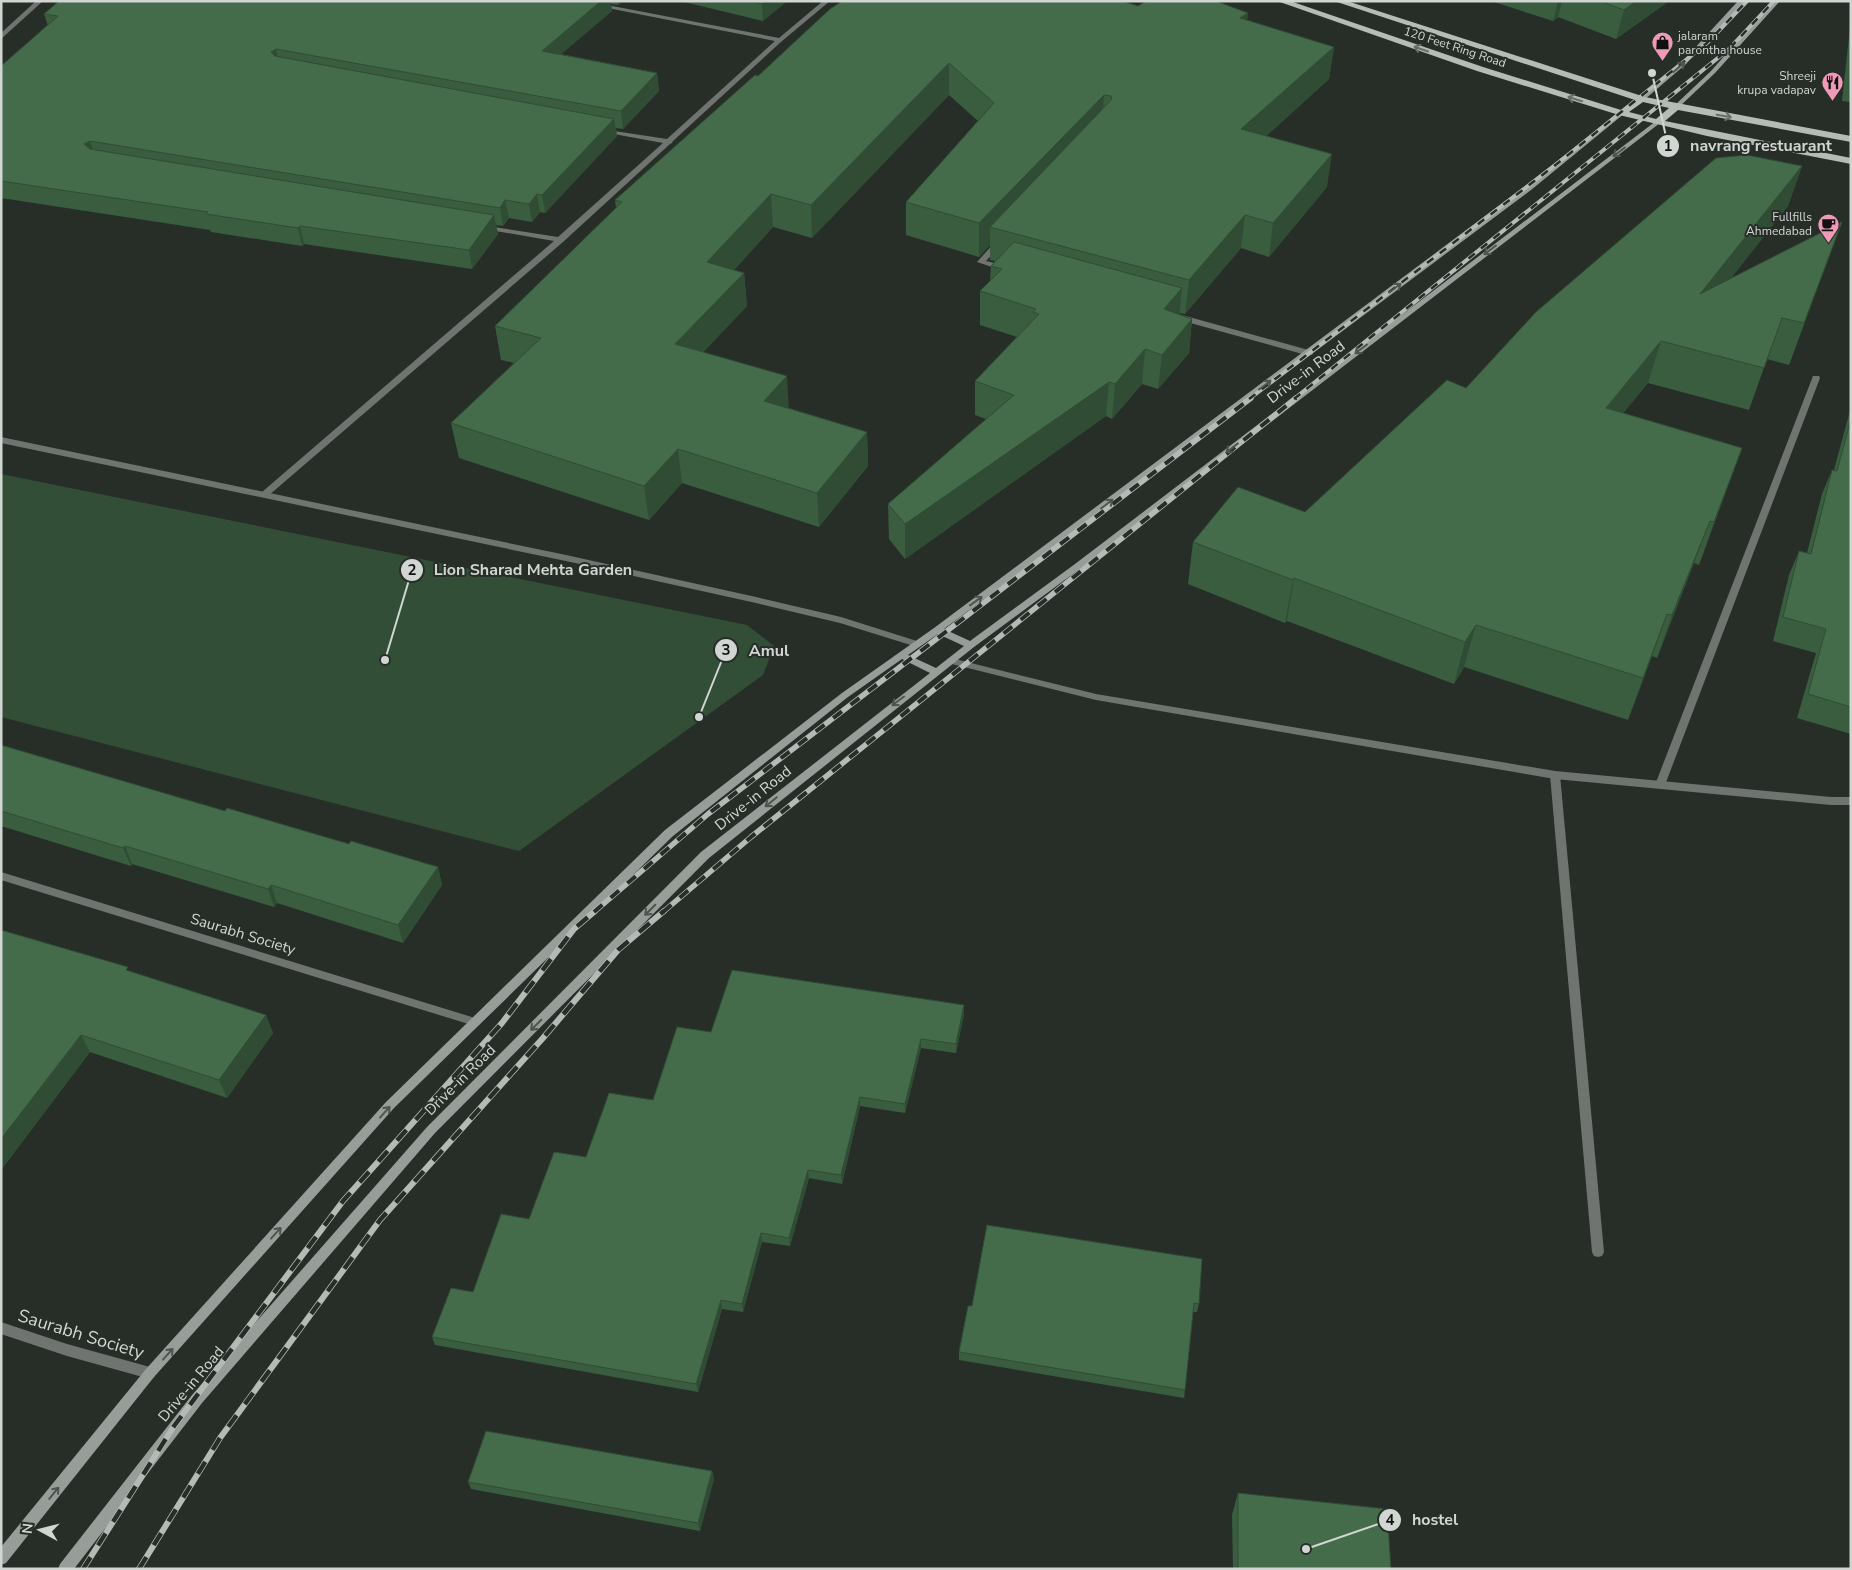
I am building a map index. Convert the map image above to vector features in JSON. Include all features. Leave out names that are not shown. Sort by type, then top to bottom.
[{"type":"main road","name":"120 Feet Ring Road","points":[[1280,1],[1480,69],[1622,113],[1658,122]]},
{"type":"main road","name":"120 Feet Ring Road","points":[[1338,1],[1642,99],[1676,107]]},
{"type":"main road","points":[[1,1558],[150,1373],[390,1106],[669,832],[845,695],[937,630],[1528,188],[1642,99],[1684,63],[1742,1]]},
{"type":"main road","points":[[1658,122],[1713,72],[1777,1]]},
{"type":"main road","points":[[1676,107],[1851,139]]},
{"type":"main road","points":[[1658,122],[1851,161]]},
{"type":"main road","name":"Drive-in Road","points":[[64,1569],[197,1399],[432,1130],[705,855],[971,645],[1078,566],[1658,122]]},
{"type":"main road","points":[[937,630],[971,645]]},
{"type":"main road","points":[[901,656],[937,672]]},
{"type":"street","points":[[2,34],[40,1]]},
{"type":"street","points":[[575,1],[780,40]]},
{"type":"street","points":[[265,494],[560,240],[780,40],[826,1]]},
{"type":"street","points":[[592,128],[670,142]]},
{"type":"street","points":[[473,226],[560,240]]},
{"type":"street","points":[[1007,234],[982,262],[1010,270]]},
{"type":"street","points":[[1174,315],[1309,352]]},
{"type":"street","points":[[1660,785],[1816,378]]},
{"type":"street","points":[[1,440],[265,494],[765,602],[841,620],[917,644]]},
{"type":"street","points":[[951,661],[1096,697],[1554,775],[1831,801],[1851,801]]},
{"type":"street","points":[[1554,775],[1598,1252]]},
{"type":"street","name":"Saurabh Society","points":[[1,876],[475,1022]]},
{"type":"street","name":"Saurabh Society","points":[[1,1328],[67,1350],[150,1373]]},
{"type":"green space","points":[[1,474],[747,625],[774,646],[763,675],[519,851],[1,717]]},
{"type":"building","points":[[59,1],[601,1],[542,51],[657,73],[621,111],[276,49],[271,52],[275,56],[614,119],[542,195],[537,194],[529,204],[505,200],[500,208],[90,141],[84,144],[90,149],[494,215],[469,250],[300,226],[298,228],[206,214],[208,212],[1,181],[1,66],[58,16],[44,14]]},
{"type":"building","points":[[750,1],[766,1],[762,4]]},
{"type":"building","points":[[842,1],[1122,1],[1138,6],[1146,1],[1216,1],[1248,13],[1240,18],[1334,47],[1241,129],[1332,154],[1273,223],[1245,215],[1189,280],[990,227],[1112,99],[1111,96],[1104,95],[979,223],[906,202],[994,103],[949,63],[811,205],[771,194],[707,262],[744,273],[675,344],[787,376],[764,401],[867,432],[817,493],[678,449],[644,486],[451,423],[541,338],[495,326],[622,202],[615,200],[755,75],[758,76],[830,9]]},
{"type":"building","points":[[1600,1],[1636,1],[1624,10]]},
{"type":"building","points":[[1747,155],[1802,166],[1700,294],[1842,222],[1804,323],[1782,318],[1764,368],[1661,341],[1606,408],[1742,448],[1714,522],[1710,521],[1672,615],[1667,614],[1643,678],[1476,625],[1465,642],[1193,542],[1238,487],[1305,512],[1447,380],[1466,388],[1536,312],[1716,158]]},
{"type":"building","points":[[1014,242],[1182,288],[1164,309],[1192,319],[1162,355],[1145,349],[1115,384],[1109,382],[905,524],[888,504],[1014,395],[975,381],[1039,314],[1033,312],[1036,309],[980,291],[1002,269],[991,266]]},
{"type":"building","points":[[1851,419],[1851,707],[1808,694],[1826,629],[1783,617],[1799,551],[1811,554],[1832,470],[1837,471]]},
{"type":"building","points":[[1,745],[225,811],[227,808],[349,844],[351,841],[438,867],[398,925],[271,885],[268,889],[1,811]]},
{"type":"building","points":[[1,930],[128,967],[126,970],[266,1015],[219,1080],[81,1035],[1,1139]]},
{"type":"building","points":[[732,970],[964,1005],[956,1044],[921,1039],[905,1104],[860,1097],[841,1175],[808,1170],[789,1238],[761,1233],[742,1304],[721,1300],[696,1384],[432,1337],[451,1288],[473,1292],[501,1214],[529,1219],[554,1152],[586,1157],[609,1093],[653,1100],[677,1027],[711,1032]]},
{"type":"building","points":[[987,1225],[1202,1259],[1199,1304],[1194,1303],[1185,1390],[959,1352],[968,1306],[972,1306]]},
{"type":"building","points":[[486,1431],[712,1471],[698,1523],[468,1482]]},
{"type":"building","points":[[1238,1493],[1387,1509],[1391,1569],[1238,1569]]},
{"type":"railway","points":[[1249,399],[1558,163],[1707,43],[1747,1]]},
{"type":"railway","points":[[1294,399],[1729,49],[1774,1]]},
{"type":"railway","points":[[594,912],[708,814],[1251,398]]},
{"type":"railway","points":[[663,912],[751,837],[1296,398]]},
{"type":"railway","points":[[83,1569],[174,1426],[343,1201],[502,1023],[574,929],[595,911]]},
{"type":"railway","points":[[139,1569],[220,1438],[380,1220],[543,1038],[618,950],[664,911]]},
{"type":"place","name":"jalaram parontha house","points":[[1662,62]]},
{"type":"place","name":"navrang restuarant","points":[[1652,73]]},
{"type":"place","name":"Shreeji krupa vadapav","points":[[1832,102]]},
{"type":"place","name":"Fullfills Ahmedabad","points":[[1828,243]]},
{"type":"place","name":"Lion Sharad Mehta Garden","points":[[385,660]]},
{"type":"place","name":"Amul","points":[[699,717]]},
{"type":"place","name":"hostel","points":[[1306,1549]]}]
